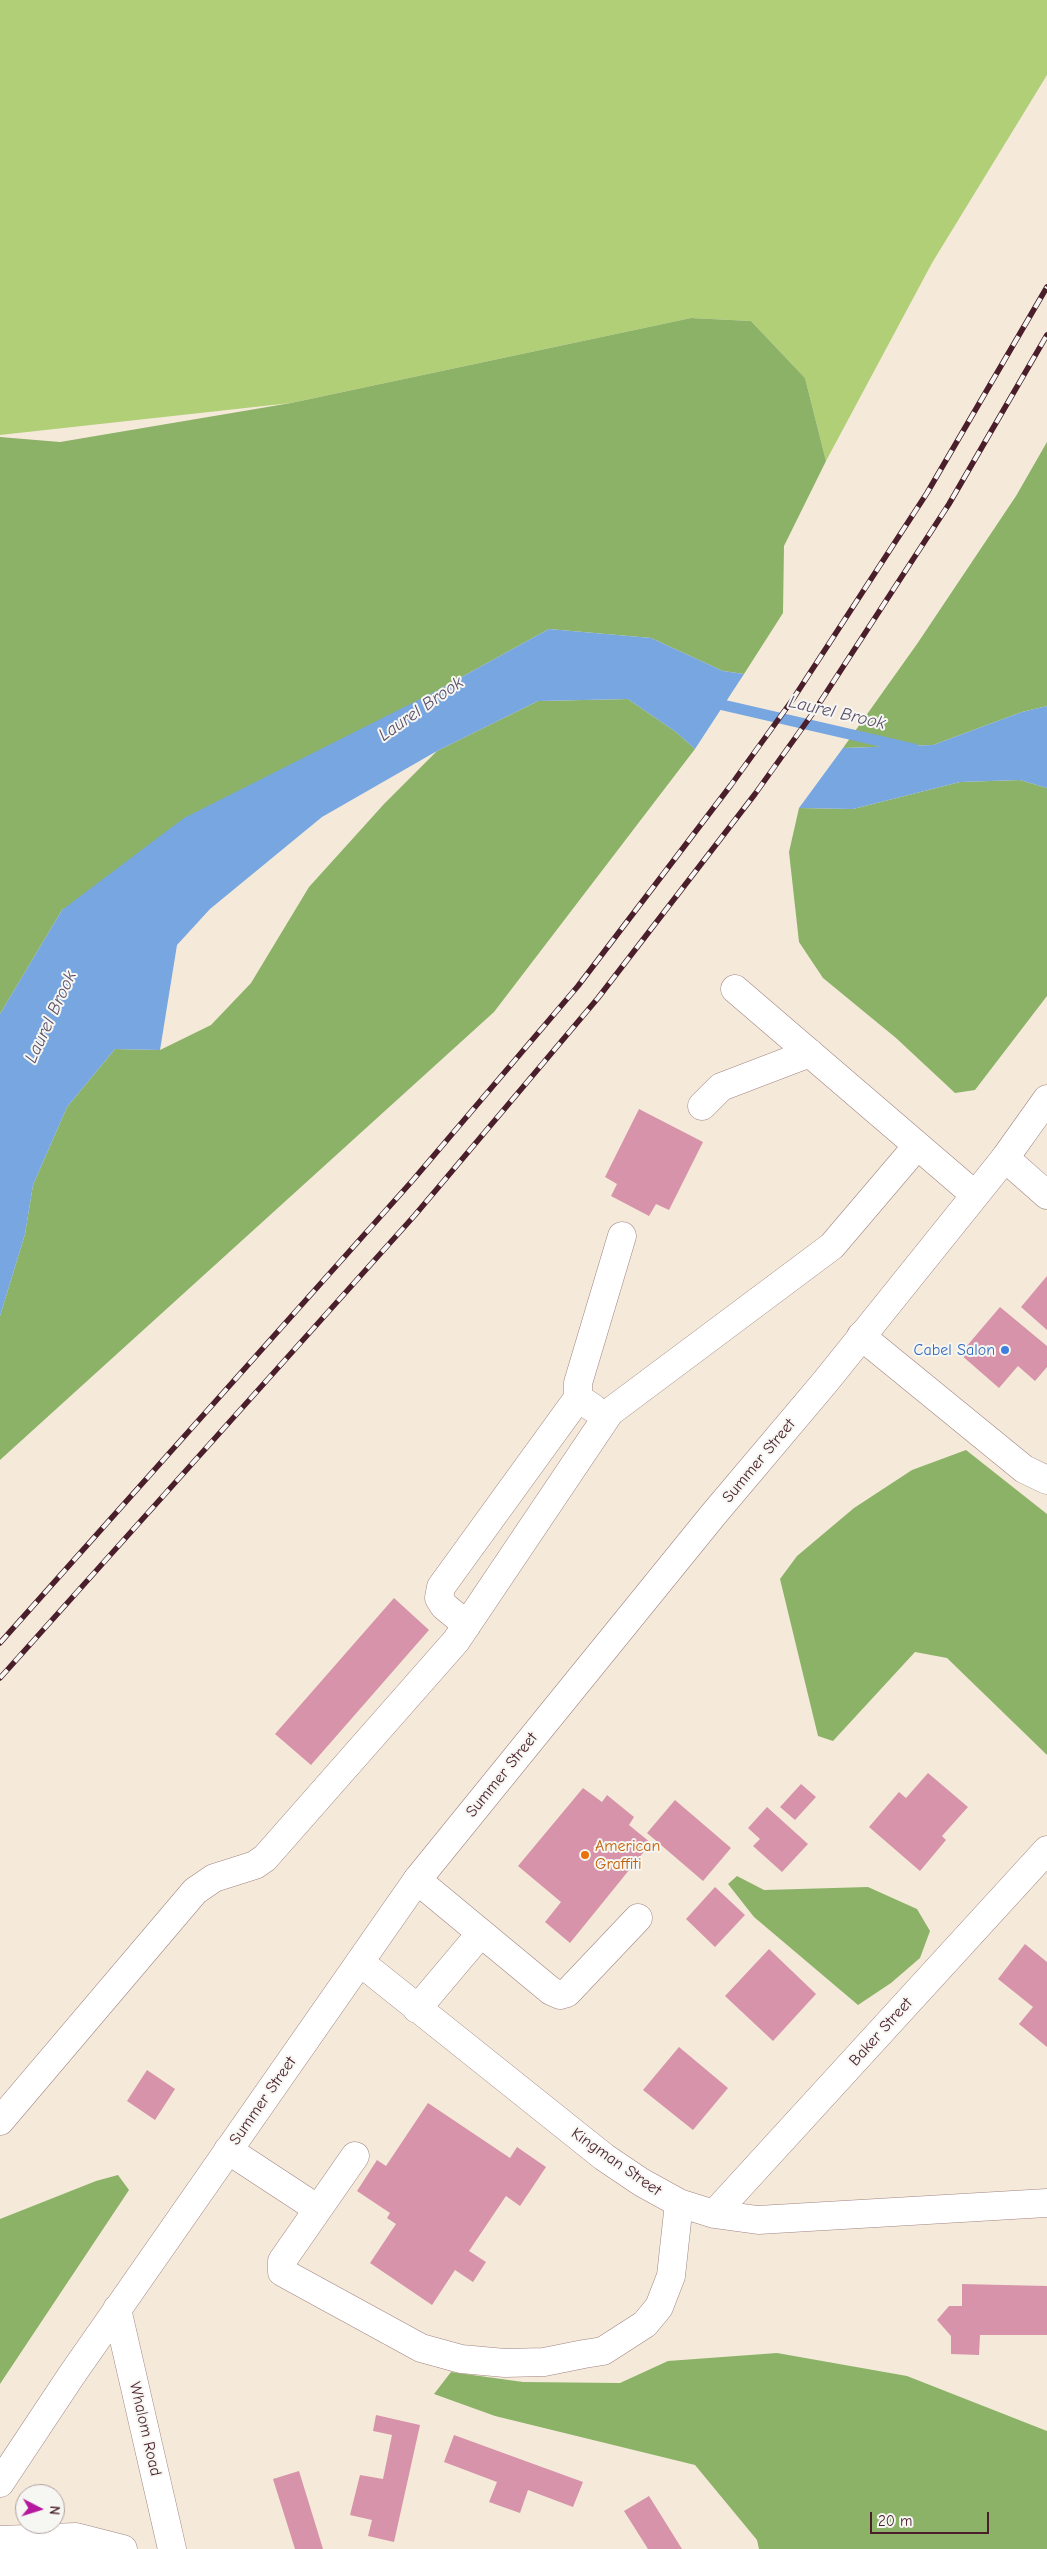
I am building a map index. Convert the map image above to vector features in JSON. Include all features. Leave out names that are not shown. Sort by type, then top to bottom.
[{"type":"main road","points":[[735,989],[975,1195]]},
{"type":"main road","points":[[702,1106],[721,1087],[810,1053]]},
{"type":"main road","name":"Summer Street","points":[[0,2482],[117,2309],[417,1880],[707,1523],[862,1336],[1005,1158],[1047,1099]]},
{"type":"main road","points":[[0,2122],[195,1891],[214,1878],[255,1865],[265,1858],[467,1625],[605,1417],[832,1246],[917,1146]]},
{"type":"main road","points":[[1005,1158],[1047,1195]]},
{"type":"main road","points":[[467,1625],[444,1606],[439,1598],[441,1587],[578,1398],[578,1383],[622,1236]]},
{"type":"main road","points":[[862,1336],[1024,1469],[1047,1480]]},
{"type":"main road","points":[[578,1398],[605,1417]]},
{"type":"main road","name":"Baker Street","points":[[714,2214],[1047,1850]]},
{"type":"main road","points":[[417,1880],[551,1991],[560,1995],[567,1993],[638,1918]]},
{"type":"main road","points":[[417,2008],[481,1933]]},
{"type":"main road","name":"Kingman Street","points":[[360,1962],[604,2157],[641,2182],[679,2204],[714,2214],[758,2220],[1047,2202]]},
{"type":"main road","points":[[228,2150],[318,2210]]},
{"type":"main road","points":[[355,2156],[282,2261],[282,2272],[421,2348],[460,2359],[505,2363],[544,2362],[603,2351],[645,2324],[659,2307],[671,2276],[679,2204]]},
{"type":"main road","name":"Whalom Road","points":[[117,2309],[172,2549]]},
{"type":"main road","points":[[0,2540],[76,2537],[124,2549]]},
{"type":"green space","points":[[0,0],[1047,0],[1047,75],[932,263],[826,461],[805,378],[751,321],[691,318],[291,403],[0,435]]},
{"type":"green space","points":[[691,318],[751,321],[805,378],[826,461],[784,546],[783,613],[744,674],[723,671],[651,638],[549,629],[438,690],[62,910],[0,1014],[0,437],[60,442],[291,403]]},
{"type":"green space","points":[[1047,442],[1047,706],[1022,712],[933,745],[843,748],[917,644],[1016,496]]},
{"type":"green space","points":[[628,699],[676,732],[695,749],[494,1012],[0,1460],[0,1316],[25,1234],[33,1185],[67,1107],[115,1049],[160,1050],[211,1025],[251,983],[309,887],[384,804],[437,751],[538,701]]},
{"type":"green space","points":[[1020,780],[1047,788],[1047,996],[975,1090],[955,1093],[896,1038],[823,978],[799,942],[789,852],[799,808],[853,809],[960,782]]},
{"type":"green space","points":[[966,1450],[1047,1514],[1047,1755],[947,1658],[915,1652],[833,1741],[818,1736],[780,1579],[797,1556],[854,1508],[912,1470]]},
{"type":"green space","points":[[737,1876],[764,1890],[868,1887],[917,1909],[930,1931],[920,1958],[891,1983],[858,2005],[754,1917],[728,1884]]},
{"type":"green space","points":[[118,2175],[129,2190],[0,2384],[0,2219],[96,2181]]},
{"type":"green space","points":[[777,2353],[907,2376],[1047,2431],[1047,2549],[759,2549],[757,2540],[695,2465],[495,2416],[434,2394],[451,2372],[523,2382],[620,2383],[668,2361]]},
{"type":"water","points":[[549,629],[651,638],[723,671],[744,674],[695,749],[676,732],[628,699],[538,701],[437,751],[322,817],[210,909],[177,945],[160,1050],[115,1049],[67,1107],[33,1185],[25,1234],[0,1316],[0,1014],[62,910],[184,818],[438,690]]},
{"type":"water","points":[[1047,706],[1047,788],[1020,780],[960,782],[853,809],[799,808],[843,748],[933,745],[1022,712]]},
{"type":"building","points":[[639,1109],[703,1142],[669,1210],[656,1204],[649,1216],[611,1196],[617,1184],[605,1177]]},
{"type":"building","points":[[1047,1276],[1047,1330],[1021,1307]]},
{"type":"building","name":"Cabel Salon","points":[[1000,1307],[1047,1346],[1047,1367],[1035,1381],[1018,1366],[999,1388],[960,1354]]},
{"type":"building","points":[[394,1598],[429,1630],[311,1765],[275,1734]]},
{"type":"building","points":[[928,1773],[968,1807],[942,1836],[946,1840],[920,1871],[869,1827],[899,1792],[906,1798]]},
{"type":"building","points":[[801,1784],[816,1797],[795,1820],[780,1807]]},
{"type":"building","name":"American Graffiti","points":[[583,1788],[602,1802],[607,1795],[634,1817],[629,1825],[651,1843],[570,1943],[545,1922],[561,1902],[518,1866]]},
{"type":"building","points":[[675,1800],[731,1848],[703,1881],[647,1833]]},
{"type":"building","points":[[767,1807],[808,1844],[782,1872],[753,1846],[760,1839],[748,1828]]},
{"type":"building","points":[[715,1887],[745,1915],[715,1947],[686,1919]]},
{"type":"building","points":[[1025,1944],[1047,1962],[1047,2047],[1019,2024],[1033,2007],[998,1979]]},
{"type":"building","points":[[769,1949],[816,1994],[773,2041],[725,1996]]},
{"type":"building","points":[[679,2047],[728,2088],[693,2130],[643,2090]]},
{"type":"building","points":[[147,2070],[175,2089],[155,2120],[127,2101]]},
{"type":"building","points":[[428,2103],[510,2158],[517,2147],[546,2167],[520,2206],[506,2196],[469,2251],[486,2262],[473,2282],[455,2270],[432,2305],[370,2263],[396,2224],[387,2218],[390,2213],[357,2191],[377,2160],[386,2166]]},
{"type":"building","points":[[962,2284],[1047,2286],[1047,2335],[980,2335],[979,2355],[951,2354],[951,2336],[937,2320],[949,2306],[962,2306]]},
{"type":"building","points":[[376,2415],[420,2425],[394,2542],[368,2536],[372,2520],[350,2515],[360,2475],[383,2479],[392,2435],[373,2431]]},
{"type":"building","points":[[454,2435],[583,2482],[573,2507],[528,2490],[520,2513],[489,2502],[497,2482],[444,2462]]},
{"type":"building","points":[[299,2471],[323,2549],[295,2549],[273,2479]]},
{"type":"building","points":[[649,2496],[682,2549],[648,2549],[624,2511]]},
{"type":"waterway","name":"Laurel Brook","points":[[710,702],[914,749]]},
{"type":"railway","points":[[0,1643],[413,1180],[578,986],[731,785],[793,699],[927,493],[1047,287]]},
{"type":"railway","points":[[0,1678],[415,1215],[598,998],[755,794],[813,713],[949,504],[1047,335]]},
{"type":"place","name":"Cabel Salon","points":[[1005,1350]]},
{"type":"place","name":"American Graffiti","points":[[585,1855]]}]
